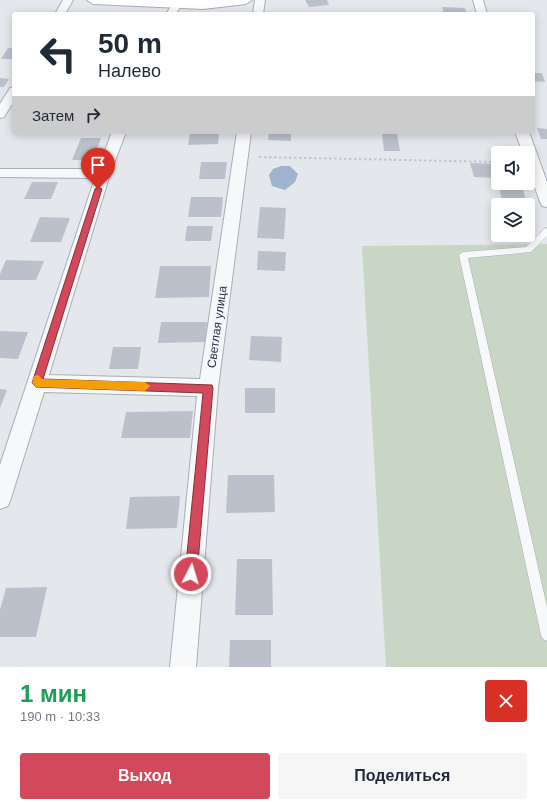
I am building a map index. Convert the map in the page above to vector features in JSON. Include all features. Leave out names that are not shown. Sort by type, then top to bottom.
[{"type":"street","points":[[61,12],[68,0]]},
{"type":"street","points":[[94,0],[114,0],[174,9],[246,0]]},
{"type":"street","points":[[258,12],[260,0]]},
{"type":"street","points":[[478,0],[481,12]]},
{"type":"street","points":[[0,114],[12,94]]},
{"type":"street","points":[[0,498],[103,174],[118,134]]},
{"type":"street","name":"Светлая улица","points":[[183,667],[208,388],[242,156],[244,134]]},
{"type":"street","points":[[523,134],[547,202]]},
{"type":"street","points":[[0,173],[103,174]]},
{"type":"street","points":[[36,383],[208,388]]},
{"type":"lane","points":[[547,231],[528,250],[463,255],[547,635]]},
{"type":"path","points":[[242,156],[491,162]]},
{"type":"green space","points":[[547,244],[547,667],[386,667],[362,246]]},
{"type":"water","points":[[281,166],[290,166],[298,174],[295,182],[285,190],[272,186],[269,175],[273,169]]},
{"type":"building","points":[[305,0],[327,0],[329,5],[309,7]]},
{"type":"building","points":[[442,7],[465,8],[466,12],[443,12]]},
{"type":"building","points":[[8,48],[12,48],[12,59],[1,59]]},
{"type":"building","points":[[535,73],[542,73],[545,82],[535,81]]},
{"type":"building","points":[[0,78],[9,79],[4,87],[0,87]]},
{"type":"building","points":[[537,128],[547,129],[547,139],[541,139]]},
{"type":"building","points":[[190,134],[219,134],[218,144],[188,145]]},
{"type":"building","points":[[269,134],[291,134],[291,141],[268,140]]},
{"type":"building","points":[[382,134],[397,134],[400,151],[384,151]]},
{"type":"building","points":[[81,138],[101,138],[93,160],[72,160]]},
{"type":"building","points":[[201,162],[227,162],[225,179],[199,179]]},
{"type":"building","points":[[470,163],[491,164],[491,178],[474,177]]},
{"type":"building","points":[[32,182],[58,182],[51,199],[24,199]]},
{"type":"building","points":[[500,190],[523,190],[525,198],[501,198]]},
{"type":"building","points":[[191,197],[223,197],[221,217],[188,217]]},
{"type":"building","points":[[260,207],[286,208],[284,239],[257,238]]},
{"type":"building","points":[[40,217],[70,218],[61,242],[30,242]]},
{"type":"building","points":[[187,226],[213,226],[211,241],[185,241]]},
{"type":"building","points":[[258,251],[286,252],[285,271],[257,270]]},
{"type":"building","points":[[6,260],[44,261],[36,280],[0,280],[0,274]]},
{"type":"building","points":[[160,266],[211,266],[209,297],[155,298]]},
{"type":"building","points":[[161,322],[207,322],[205,342],[158,343]]},
{"type":"building","points":[[0,331],[28,332],[18,359],[0,358]]},
{"type":"building","points":[[251,336],[282,337],[281,362],[249,360]]},
{"type":"building","points":[[113,347],[141,347],[138,369],[109,369]]},
{"type":"building","points":[[245,388],[275,388],[275,413],[245,413]]},
{"type":"building","points":[[0,389],[7,390],[0,408]]},
{"type":"building","points":[[193,411],[190,438],[121,438],[126,412]]},
{"type":"building","points":[[228,475],[274,475],[275,512],[226,513]]},
{"type":"building","points":[[180,496],[177,528],[126,529],[130,497]]},
{"type":"building","points":[[237,559],[272,559],[273,615],[235,615]]},
{"type":"building","points":[[47,587],[36,637],[0,637],[0,610],[6,588]]},
{"type":"building","points":[[230,640],[271,640],[271,667],[229,667]]},
{"type":"slow traffic","points":[[38,379],[36,383],[145,386]]},
{"type":"route","points":[[98,189],[36,383],[208,388],[191,574]]}]
